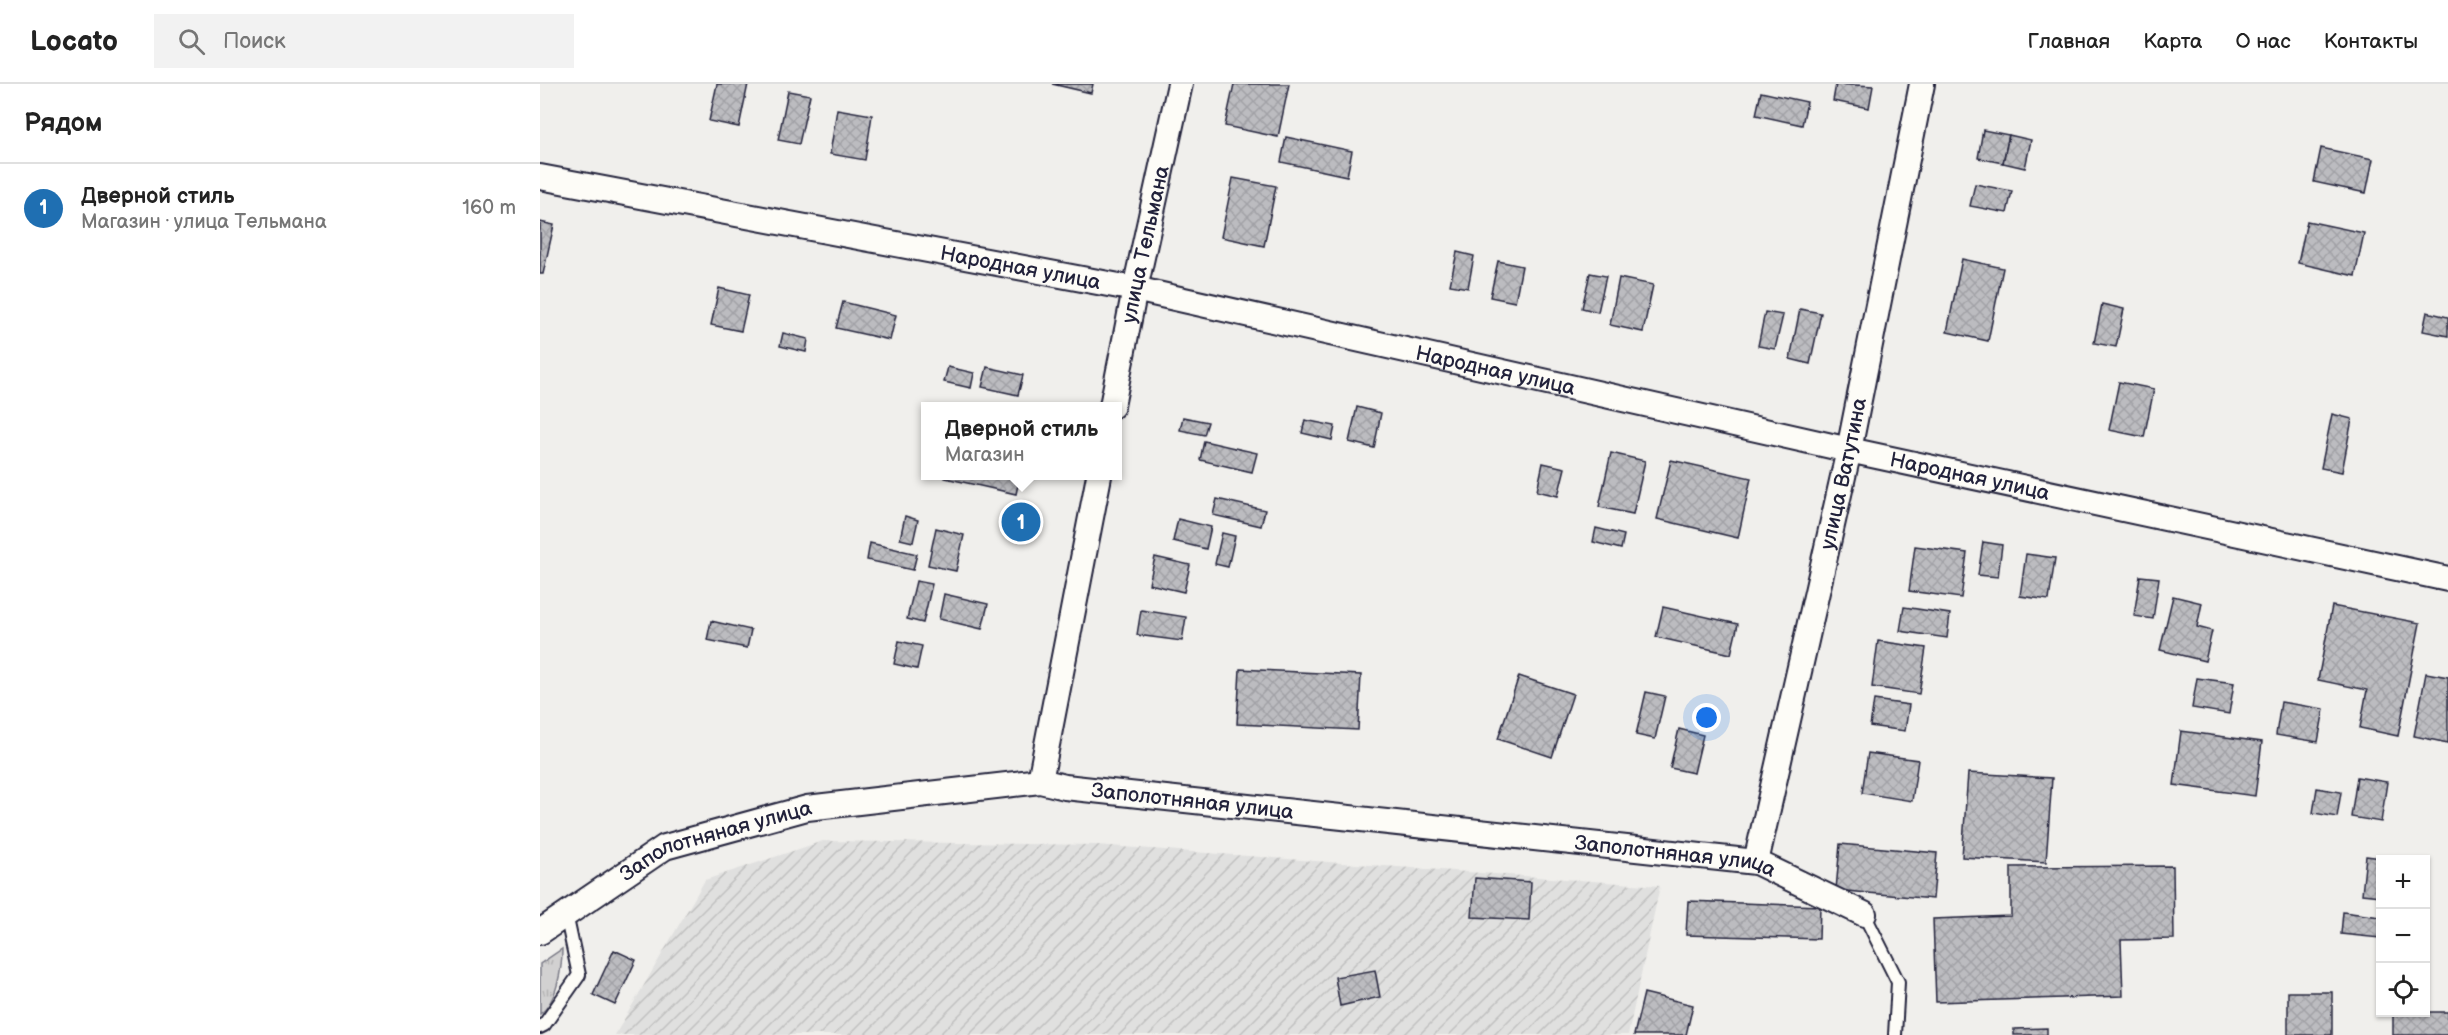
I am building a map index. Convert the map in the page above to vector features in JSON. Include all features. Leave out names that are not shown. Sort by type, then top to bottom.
[{"type":"street","name":"улица Тельмана","points":[[1113,402],[1180,84]]},
{"type":"street","name":"улица Ватутина","points":[[1756,862],[1849,450],[1922,84]]},
{"type":"street","name":"Народная улица","points":[[540,177],[1135,289],[1849,450],[2448,579]]},
{"type":"street","points":[[1040,781],[1098,480]]},
{"type":"street","name":"Заполотняная улица","points":[[540,932],[665,847],[807,808],[1040,781],[1065,787],[1756,862],[1864,914]]},
{"type":"lane","points":[[540,1028],[579,975],[566,914]]},
{"type":"lane","points":[[1864,914],[1898,982],[1895,1035]]},
{"type":"shaded area","points":[[823,841],[1096,845],[1660,886],[1628,1035],[615,1035],[705,880]]},
{"type":"green space","points":[[562,949],[560,975],[554,993],[546,1009],[540,1014],[540,964]]},
{"type":"building","points":[[717,84],[748,84],[739,127],[709,121]]},
{"type":"building","points":[[1052,84],[1093,84],[1091,93]]},
{"type":"building","points":[[1234,84],[1289,84],[1278,137],[1225,126]]},
{"type":"building","points":[[1836,84],[1873,86],[1869,108],[1833,101]]},
{"type":"building","points":[[788,91],[810,95],[799,144],[778,140]]},
{"type":"building","points":[[1761,92],[1807,102],[1802,125],[1756,115]]},
{"type":"building","points":[[837,109],[872,115],[865,160],[830,154]]},
{"type":"building","points":[[1983,130],[2009,135],[2003,163],[1978,158]]},
{"type":"building","points":[[2009,135],[2031,140],[2025,168],[2003,163]]},
{"type":"building","points":[[1286,137],[1352,151],[1347,176],[1281,162]]},
{"type":"building","points":[[2321,148],[2373,159],[2366,193],[2314,182]]},
{"type":"building","points":[[1233,178],[1276,186],[1264,246],[1221,237]]},
{"type":"building","points":[[1975,184],[2012,191],[2007,213],[1970,206]]},
{"type":"building","points":[[2307,221],[2364,233],[2355,276],[2298,263]]},
{"type":"building","points":[[540,222],[554,225],[543,274],[540,274]]},
{"type":"building","points":[[1457,252],[1474,256],[1468,288],[1450,285]]},
{"type":"building","points":[[1962,259],[2003,268],[1988,341],[1947,332]]},
{"type":"building","points":[[1498,261],[1522,266],[1515,302],[1490,297]]},
{"type":"building","points":[[1590,273],[1606,276],[1598,312],[1582,308]]},
{"type":"building","points":[[1619,278],[1653,285],[1643,332],[1610,325]]},
{"type":"building","points":[[719,288],[749,295],[741,331],[711,325]]},
{"type":"building","points":[[843,302],[896,315],[890,340],[836,328]]},
{"type":"building","points":[[2102,304],[2124,309],[2116,347],[2094,343]]},
{"type":"building","points":[[1800,309],[1821,313],[1810,364],[1790,359]]},
{"type":"building","points":[[1765,312],[1783,315],[1775,349],[1758,346]]},
{"type":"building","points":[[2427,312],[2448,317],[2448,336],[2423,331]]},
{"type":"building","points":[[783,333],[808,339],[806,352],[780,346]]},
{"type":"building","points":[[948,367],[974,373],[971,388],[944,382]]},
{"type":"building","points":[[987,367],[1023,375],[1018,395],[982,387]]},
{"type":"building","points":[[2119,382],[2154,389],[2144,437],[2109,430]]},
{"type":"building","points":[[1357,407],[1381,413],[1374,448],[1349,442]]},
{"type":"building","points":[[2332,414],[2352,419],[2342,472],[2321,468]]},
{"type":"building","points":[[1183,417],[1208,422],[1204,435],[1180,430]]},
{"type":"building","points":[[1305,420],[1335,426],[1332,440],[1302,433]]},
{"type":"building","points":[[1204,441],[1257,453],[1252,472],[1200,460]]},
{"type":"building","points":[[1611,453],[1645,461],[1633,514],[1599,507]]},
{"type":"building","points":[[1671,460],[1751,478],[1738,538],[1657,519]]},
{"type":"building","points":[[1543,463],[1565,468],[1558,496],[1537,491]]},
{"type":"building","points":[[954,480],[1019,480],[1016,494]]},
{"type":"building","points":[[1217,499],[1265,510],[1261,526],[1213,515]]},
{"type":"building","points":[[905,516],[918,520],[913,542],[900,539]]},
{"type":"building","points":[[1178,519],[1211,527],[1206,549],[1173,541]]},
{"type":"building","points":[[936,528],[964,535],[956,571],[928,565]]},
{"type":"building","points":[[1596,528],[1624,535],[1621,549],[1593,542]]},
{"type":"building","points":[[1222,533],[1235,536],[1228,567],[1215,564]]},
{"type":"building","points":[[1983,542],[2002,545],[1998,577],[1978,575]]},
{"type":"building","points":[[870,543],[917,554],[913,570],[867,560]]},
{"type":"building","points":[[1915,546],[1967,553],[1961,598],[1909,591]]},
{"type":"building","points":[[2026,554],[2055,558],[2049,600],[2020,596]]},
{"type":"building","points":[[1155,557],[1190,565],[1184,592],[1149,584]]},
{"type":"building","points":[[2140,576],[2159,578],[2153,619],[2134,616]]},
{"type":"building","points":[[916,581],[932,584],[923,623],[907,619]]},
{"type":"building","points":[[944,594],[988,604],[982,629],[939,619]]},
{"type":"building","points":[[2173,596],[2202,603],[2197,627],[2212,631],[2205,661],[2160,650]]},
{"type":"building","points":[[2332,606],[2420,623],[2398,736],[2360,728],[2367,690],[2318,680]]},
{"type":"building","points":[[1663,607],[1738,624],[1731,654],[1656,637]]},
{"type":"building","points":[[1904,607],[1950,614],[1947,638],[1900,631]]},
{"type":"building","points":[[1141,610],[1186,617],[1182,641],[1137,635]]},
{"type":"building","points":[[711,621],[751,630],[747,648],[707,640]]},
{"type":"building","points":[[899,641],[922,646],[917,669],[894,664]]},
{"type":"building","points":[[1878,641],[1926,648],[1919,694],[1872,687]]},
{"type":"building","points":[[1240,669],[1361,675],[1358,730],[1237,724]]},
{"type":"building","points":[[2426,673],[2448,677],[2448,743],[2414,736]]},
{"type":"building","points":[[1519,676],[1573,694],[1552,757],[1498,739]]},
{"type":"building","points":[[2197,678],[2234,683],[2229,714],[2192,708]]},
{"type":"building","points":[[1646,692],[1665,696],[1655,739],[1636,735]]},
{"type":"building","points":[[1874,700],[1909,705],[1905,731],[1870,726]]},
{"type":"building","points":[[2281,702],[2324,709],[2318,742],[2276,735]]},
{"type":"building","points":[[1679,729],[1703,735],[1694,773],[1670,768]]},
{"type":"building","points":[[2181,731],[2262,742],[2255,796],[2174,785]]},
{"type":"building","points":[[1868,753],[1918,760],[1912,801],[1862,793]]},
{"type":"building","points":[[1968,773],[2052,778],[2046,862],[1962,857]]},
{"type":"building","points":[[2357,777],[2387,782],[2381,822],[2351,817]]},
{"type":"building","points":[[2317,788],[2341,792],[2337,817],[2313,813]]},
{"type":"building","points":[[1840,844],[1937,853],[1933,899],[1836,890]]},
{"type":"building","points":[[2366,856],[2376,857],[2376,896],[2362,894]]},
{"type":"building","points":[[2173,866],[2174,939],[2121,940],[2123,996],[1936,1002],[1933,919],[2011,916],[2011,867]]},
{"type":"building","points":[[1475,878],[1531,882],[1529,920],[1472,917]]},
{"type":"building","points":[[1688,901],[1820,906],[1819,939],[1686,935]]},
{"type":"building","points":[[2343,912],[2376,916],[2376,938],[2341,934]]},
{"type":"building","points":[[614,950],[636,960],[615,1005],[593,995]]},
{"type":"building","points":[[1375,970],[1380,997],[1340,1006],[1335,977]]},
{"type":"building","points":[[2288,992],[2332,992],[2332,1035],[2288,1035]]},
{"type":"building","points":[[1644,993],[1693,1005],[1686,1035],[1634,1035]]},
{"type":"building","points":[[2430,1012],[2448,1012],[2448,1035],[2393,1035],[2393,1017],[2430,1017]]},
{"type":"building","points":[[2047,1028],[2047,1035],[2014,1035],[2014,1029]]},
{"type":"place","name":"Дверной стиль","points":[[1021,522]]}]
